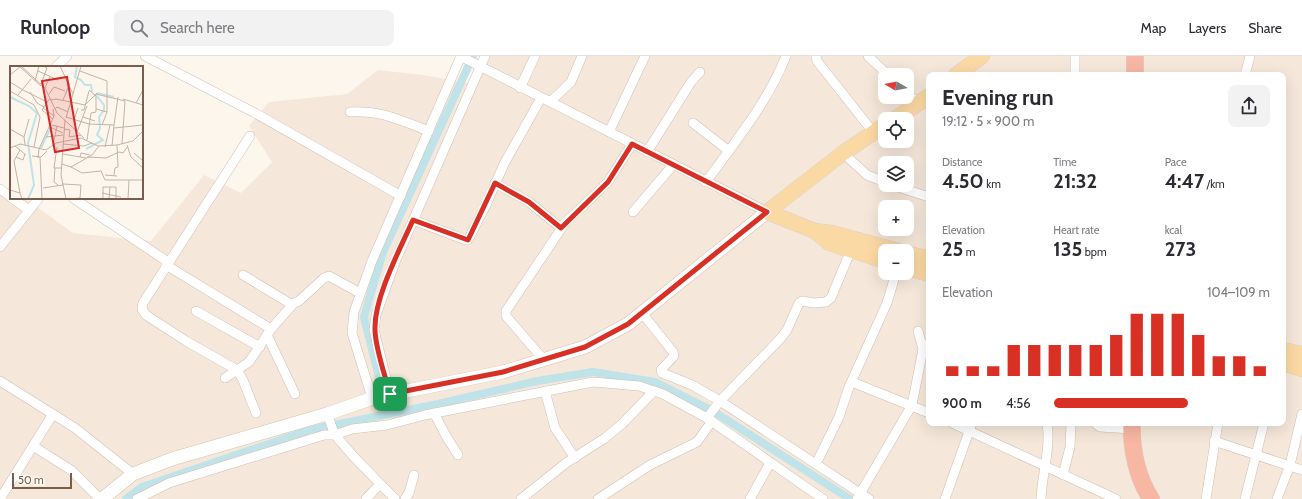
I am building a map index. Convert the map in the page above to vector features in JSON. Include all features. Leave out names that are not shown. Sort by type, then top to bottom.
[{"type":"highway","points":[[1135,56],[1135,72]]},
{"type":"highway","points":[[1132,426],[1135,456],[1141,481],[1151,499]]},
{"type":"main road","points":[[960,72],[982,56]]},
{"type":"main road","points":[[906,112],[924,100]]},
{"type":"main road","points":[[101,499],[133,474],[172,459],[329,417],[381,396],[503,372],[585,347],[628,324],[767,212],[844,153],[878,130]]},
{"type":"main road","points":[[767,212],[815,231],[832,233],[878,245]]},
{"type":"main road","points":[[815,231],[829,244],[878,259]]},
{"type":"main road","points":[[914,255],[926,258]]},
{"type":"main road","points":[[914,270],[926,273]]},
{"type":"main road","points":[[1286,351],[1302,354]]},
{"type":"main road","points":[[1286,365],[1302,369]]},
{"type":"street","points":[[57,66],[67,56]]},
{"type":"street","points":[[145,56],[255,113],[400,196]]},
{"type":"street","points":[[381,396],[374,330],[376,315],[395,262],[485,56]]},
{"type":"street","points":[[520,88],[535,56]]},
{"type":"street","points":[[550,102],[571,82],[582,56]]},
{"type":"street","points":[[609,132],[645,56]]},
{"type":"street","points":[[816,56],[817,61],[878,128]]},
{"type":"street","points":[[868,56],[881,68]]},
{"type":"street","points":[[1075,56],[1075,72]]},
{"type":"street","points":[[1246,72],[1250,56]]},
{"type":"street","points":[[381,396],[352,333],[354,312],[372,261],[462,57],[520,88],[767,212]]},
{"type":"street","points":[[706,182],[729,151],[768,92],[782,58]]},
{"type":"street","points":[[647,152],[700,72]]},
{"type":"street","points":[[914,96],[924,100]]},
{"type":"street","points":[[413,220],[468,240],[495,183],[541,98]]},
{"type":"street","points":[[350,112],[367,111],[386,114],[429,131]]},
{"type":"street","points":[[693,123],[729,151]]},
{"type":"street","points":[[250,136],[167,263],[143,303],[143,311],[186,341],[237,370],[243,380],[256,413]]},
{"type":"street","points":[[544,360],[506,316],[506,311],[561,228],[608,182],[632,144]]},
{"type":"street","points":[[844,153],[867,175],[878,179]]},
{"type":"street","points":[[633,212],[673,165]]},
{"type":"street","points":[[495,183],[529,202],[561,228]]},
{"type":"street","points":[[0,190],[10,197]]},
{"type":"street","points":[[914,192],[926,196]]},
{"type":"street","points":[[13,199],[29,210]]},
{"type":"street","points":[[0,247],[38,199]]},
{"type":"street","points":[[74,199],[269,332],[295,394]]},
{"type":"street","points":[[598,499],[650,465],[697,442],[718,403],[787,330],[799,303],[802,301],[814,303],[826,302],[831,298],[851,250]]},
{"type":"street","points":[[243,274],[289,303],[294,303]]},
{"type":"street","points":[[225,378],[250,362],[269,332],[294,303],[299,301],[324,278],[328,276],[360,293]]},
{"type":"street","points":[[816,464],[839,417],[852,382],[887,303],[894,280]]},
{"type":"street","points":[[196,311],[260,347]]},
{"type":"street","points":[[642,313],[673,352],[674,356],[661,372],[692,385],[718,403],[816,464],[859,496],[869,499]]},
{"type":"street","points":[[859,496],[912,405],[926,346],[918,331]]},
{"type":"street","points":[[0,382],[75,428],[133,474]]},
{"type":"street","points":[[138,499],[169,483],[324,435],[352,429],[387,425],[434,413],[593,382],[639,386],[654,391],[709,418],[770,463],[823,499]]},
{"type":"street","points":[[852,382],[926,411]]},
{"type":"street","points":[[545,391],[556,432],[575,458]]},
{"type":"street","points":[[521,499],[622,424],[654,391]]},
{"type":"street","points":[[434,413],[446,436],[458,454]]},
{"type":"street","points":[[0,499],[53,414]]},
{"type":"street","points":[[1277,499],[1290,465],[1302,414]]},
{"type":"street","points":[[329,417],[334,433],[395,499]]},
{"type":"street","points":[[1041,499],[1048,444],[1047,426]]},
{"type":"street","points":[[1063,475],[1070,447],[1071,426]]},
{"type":"street","points":[[1099,426],[1132,426]]},
{"type":"street","points":[[1206,499],[1217,426]]},
{"type":"street","points":[[1245,499],[1263,426]]},
{"type":"street","points":[[945,499],[972,427],[1044,466],[1114,499]]},
{"type":"street","points":[[1214,441],[1302,470]]},
{"type":"street","points":[[33,446],[71,470],[101,499]]},
{"type":"street","points":[[750,499],[770,463]]},
{"type":"street","points":[[405,499],[410,493],[414,475]]},
{"type":"street","points":[[366,499],[380,484]]},
{"type":"shaded area","points":[[486,56],[1302,56],[1302,499],[0,499],[0,196],[10,186],[10,199],[26,199],[73,233],[151,241],[204,175],[241,193],[272,162],[249,126],[269,102],[347,94],[378,70],[423,75],[473,84]]},
{"type":"waterway","points":[[388,414],[364,317],[383,252],[473,56]]},
{"type":"waterway","points":[[126,499],[142,487],[310,430],[438,404],[537,381],[593,372],[655,382],[713,411],[850,499]]},
{"type":"route","points":[[632,144],[767,212],[628,324],[585,347],[563,355],[503,372],[390,394],[374,330],[376,315],[383,292],[413,220],[468,240],[486,205],[495,183],[529,202],[561,228],[608,182],[632,144]]}]
